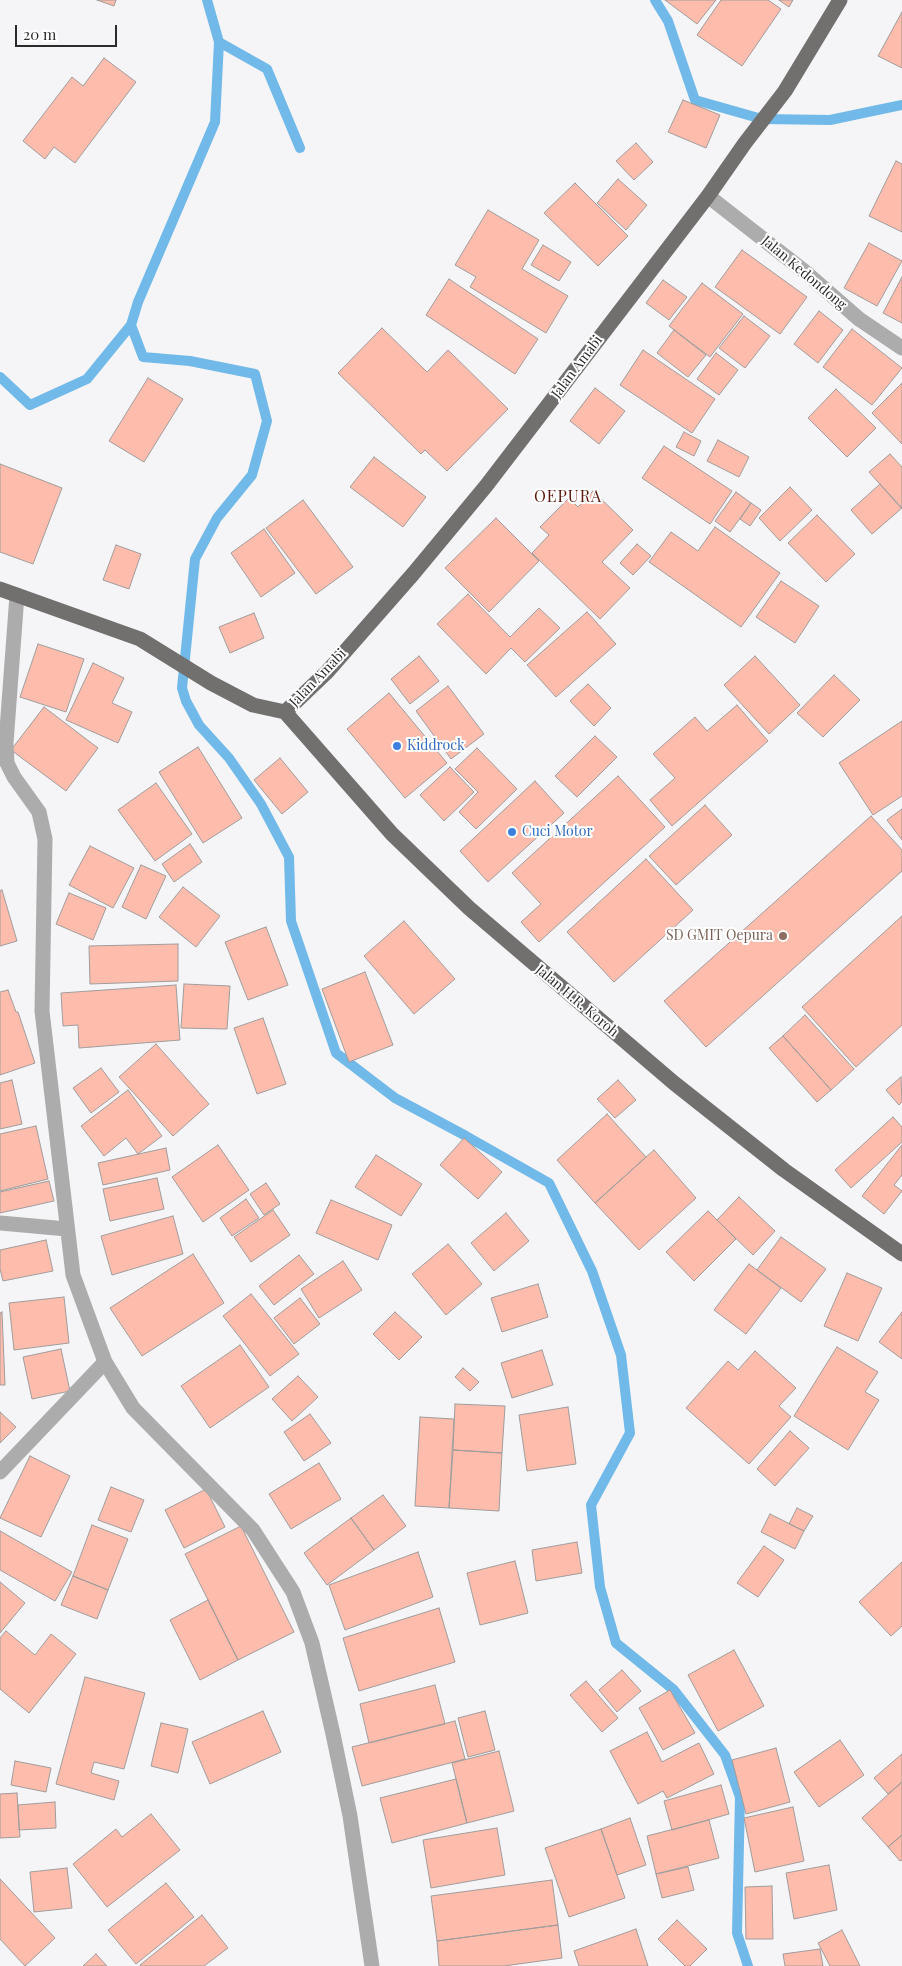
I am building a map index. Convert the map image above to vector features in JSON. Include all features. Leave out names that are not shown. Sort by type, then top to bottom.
[{"type":"main road","name":"Jalan Amabi","points":[[285,712],[327,672],[413,574],[486,486],[708,196],[744,143],[785,91],[840,0]]},
{"type":"main road","points":[[0,589],[140,639],[211,683],[253,705],[285,712]]},
{"type":"main road","name":"Jalan H.R. Koroh","points":[[285,712],[392,834],[469,908],[674,1083],[784,1170],[902,1254]]},
{"type":"street","name":"Jalan Kedondong","points":[[708,196],[804,271],[860,319],[902,348]]},
{"type":"street","points":[[16,595],[6,743],[7,763],[14,777],[39,812],[45,839],[42,1011],[73,1275],[105,1362],[133,1408],[254,1530],[293,1592],[312,1643],[333,1734],[350,1816],[372,1966]]},
{"type":"street","points":[[0,1223],[67,1229]]},
{"type":"street","points":[[0,1472],[105,1362]]},
{"type":"building","points":[[97,0],[116,0],[114,6]]},
{"type":"building","points":[[665,0],[716,0],[697,24]]},
{"type":"building","points":[[721,0],[768,0],[781,9],[742,66],[697,35]]},
{"type":"building","points":[[779,0],[793,0],[789,7]]},
{"type":"building","points":[[902,12],[902,68],[878,56]]},
{"type":"building","points":[[104,58],[136,82],[75,163],[54,147],[45,159],[23,141],[72,77],[83,86]]},
{"type":"building","points":[[683,100],[720,115],[706,148],[668,132]]},
{"type":"building","points":[[636,143],[653,162],[634,180],[616,161]]},
{"type":"building","points":[[896,161],[902,164],[902,232],[869,216]]},
{"type":"building","points":[[618,179],[647,205],[626,230],[597,203]]},
{"type":"building","points":[[575,183],[628,236],[598,266],[544,213]]},
{"type":"building","points":[[488,210],[539,240],[522,269],[568,296],[546,333],[470,287],[476,277],[455,265]]},
{"type":"building","points":[[869,243],[902,261],[877,306],[844,288]]},
{"type":"building","points":[[543,245],[571,262],[559,281],[531,265]]},
{"type":"building","points":[[742,250],[807,297],[780,334],[715,287]]},
{"type":"building","points":[[902,277],[902,323],[883,313]]},
{"type":"building","points":[[449,279],[538,339],[515,374],[426,315]]},
{"type":"building","points":[[663,280],[687,297],[669,320],[646,303]]},
{"type":"building","points":[[702,283],[743,314],[710,357],[669,326]]},
{"type":"building","points":[[819,311],[843,330],[818,363],[794,344]]},
{"type":"building","points":[[744,316],[770,336],[745,368],[719,348]]},
{"type":"building","points":[[382,328],[427,372],[448,350],[508,409],[447,471],[425,450],[421,454],[338,373]]},
{"type":"building","points":[[852,329],[902,368],[872,405],[823,367]]},
{"type":"building","points":[[674,330],[706,355],[688,377],[657,353]]},
{"type":"building","points":[[643,350],[715,399],[692,433],[620,385]]},
{"type":"building","points":[[716,353],[738,370],[719,395],[697,379]]},
{"type":"building","points":[[148,378],[183,399],[144,462],[109,441]]},
{"type":"building","points":[[902,383],[902,444],[872,413]]},
{"type":"building","points":[[595,388],[625,411],[599,444],[570,421]]},
{"type":"building","points":[[836,389],[876,428],[847,457],[808,418]]},
{"type":"building","points":[[684,432],[701,441],[694,456],[676,447]]},
{"type":"building","points":[[718,440],[749,457],[739,477],[707,461]]},
{"type":"building","points":[[664,446],[732,491],[710,524],[642,478]]},
{"type":"building","points":[[890,454],[902,467],[902,509],[869,472]]},
{"type":"building","points":[[374,457],[426,497],[403,527],[350,487]]},
{"type":"building","points":[[0,464],[62,488],[33,564],[0,552]]},
{"type":"building","points":[[880,484],[902,508],[872,534],[851,510]]},
{"type":"building","points":[[790,487],[812,510],[780,541],[759,518]]},
{"type":"building","points":[[593,491],[633,530],[602,562],[630,588],[600,619],[532,553],[549,535],[540,527],[569,498],[578,507]]},
{"type":"building","points":[[736,492],[751,503],[730,532],[715,521]]},
{"type":"building","points":[[303,500],[353,567],[316,594],[266,528]]},
{"type":"building","points":[[751,503],[761,510],[750,526],[740,519]]},
{"type":"building","points":[[817,515],[855,554],[826,582],[788,543]]},
{"type":"building","points":[[496,518],[539,561],[489,612],[445,568]]},
{"type":"building","points":[[715,527],[780,573],[741,627],[649,562],[671,532],[698,551]]},
{"type":"building","points":[[264,529],[295,573],[261,597],[231,553]]},
{"type":"building","points":[[637,544],[651,556],[633,575],[620,563]]},
{"type":"building","points":[[116,545],[141,554],[129,589],[103,580]]},
{"type":"building","points":[[781,581],[819,606],[795,643],[756,617]]},
{"type":"building","points":[[468,594],[510,637],[539,608],[560,628],[525,662],[511,648],[486,674],[437,624]]},
{"type":"building","points":[[587,612],[616,644],[556,697],[527,665]]},
{"type":"building","points":[[254,613],[264,638],[230,653],[219,627]]},
{"type":"building","points":[[38,644],[84,659],[66,712],[20,697]]},
{"type":"building","points":[[419,656],[439,681],[410,704],[391,679]]},
{"type":"building","points":[[755,656],[800,705],[769,734],[724,685]]},
{"type":"building","points":[[93,663],[124,678],[112,703],[132,712],[118,743],[66,720]]},
{"type":"building","points":[[834,675],[860,700],[823,737],[797,713]]},
{"type":"building","points":[[588,684],[611,708],[594,726],[570,701]]},
{"type":"building","points":[[448,686],[484,734],[451,759],[416,711]]},
{"type":"building","name":"Kiddrock","points":[[389,693],[447,763],[405,798],[347,729]]},
{"type":"building","points":[[737,705],[768,741],[672,826],[650,800],[675,778],[653,754],[695,717],[707,731]]},
{"type":"building","points":[[44,707],[98,748],[66,791],[11,750]]},
{"type":"building","points":[[902,721],[902,796],[873,815],[839,763]]},
{"type":"building","points":[[595,736],[617,757],[577,797],[555,776]]},
{"type":"building","points":[[198,747],[242,818],[203,843],[159,772]]},
{"type":"building","points":[[477,748],[517,789],[476,829],[459,812],[478,792],[455,769]]},
{"type":"building","points":[[280,758],[308,792],[282,814],[254,780]]},
{"type":"building","points":[[450,767],[474,792],[444,821],[420,795]]},
{"type":"building","points":[[618,776],[665,827],[539,942],[521,922],[541,904],[512,873]]},
{"type":"building","name":"Cuci Motor","points":[[535,781],[564,813],[488,882],[460,851]]},
{"type":"building","points":[[156,783],[192,834],[155,861],[118,810]]},
{"type":"building","points":[[705,805],[732,835],[676,885],[649,856]]},
{"type":"building","points":[[902,809],[902,840],[887,820]]},
{"type":"building","name":"SD GMIT Oepura","points":[[871,816],[902,850],[902,871],[706,1047],[664,1001]]},
{"type":"building","points":[[190,844],[202,862],[174,882],[162,864]]},
{"type":"building","points":[[90,846],[134,868],[113,908],[69,885]]},
{"type":"building","points":[[646,859],[693,910],[614,982],[567,932]]},
{"type":"building","points":[[141,865],[166,876],[146,919],[122,907]]},
{"type":"building","points":[[183,887],[220,916],[196,947],[159,917]]},
{"type":"building","points":[[2,890],[17,941],[0,946],[0,891]]},
{"type":"building","points":[[69,893],[106,908],[93,940],[56,924]]},
{"type":"building","points":[[902,916],[902,1025],[856,1067],[802,1007]]},
{"type":"building","points":[[404,921],[455,979],[414,1014],[364,956]]},
{"type":"building","points":[[266,927],[288,985],[248,1000],[225,942]]},
{"type":"building","points":[[178,944],[178,981],[90,984],[89,946]]},
{"type":"building","points":[[365,972],[393,1045],[349,1062],[322,989]]},
{"type":"building","points":[[184,984],[230,986],[227,1029],[181,1028]]},
{"type":"building","points":[[176,985],[180,1040],[79,1048],[78,1025],[63,1026],[61,993]]},
{"type":"building","points":[[8,990],[16,1012],[18,1012],[35,1063],[0,1075],[0,992]]},
{"type":"building","points":[[805,1015],[854,1069],[831,1090],[783,1036]]},
{"type":"building","points":[[263,1018],[286,1084],[257,1094],[234,1028]]},
{"type":"building","points":[[783,1036],[831,1090],[817,1102],[769,1048]]},
{"type":"building","points":[[156,1044],[209,1104],[173,1136],[119,1077]]},
{"type":"building","points":[[101,1068],[119,1092],[91,1113],[73,1088]]},
{"type":"building","points":[[901,1077],[902,1102],[899,1105],[886,1090]]},
{"type":"building","points":[[12,1080],[22,1124],[0,1129],[0,1083]]},
{"type":"building","points":[[618,1080],[636,1100],[615,1118],[597,1099]]},
{"type":"building","points":[[128,1090],[162,1136],[138,1154],[126,1138],[104,1156],[81,1126]]},
{"type":"building","points":[[607,1114],[646,1157],[595,1203],[557,1160]]},
{"type":"building","points":[[893,1117],[902,1127],[902,1142],[851,1188],[835,1170]]},
{"type":"building","points":[[36,1126],[48,1179],[0,1191],[0,1134]]},
{"type":"building","points":[[464,1138],[502,1172],[478,1199],[440,1165]]},
{"type":"building","points":[[218,1145],[249,1190],[203,1222],[172,1177]]},
{"type":"building","points":[[902,1145],[902,1175],[894,1185],[902,1191],[884,1214],[862,1196]]},
{"type":"building","points":[[166,1148],[170,1170],[103,1185],[98,1163]]},
{"type":"building","points":[[654,1150],[696,1198],[639,1250],[595,1203]]},
{"type":"building","points":[[376,1155],[422,1184],[401,1216],[355,1187]]},
{"type":"building","points":[[157,1178],[164,1209],[110,1221],[103,1189]]},
{"type":"building","points":[[49,1181],[54,1201],[0,1213],[0,1192]]},
{"type":"building","points":[[266,1183],[280,1204],[264,1215],[250,1194]]},
{"type":"building","points":[[739,1197],[775,1231],[753,1255],[717,1220]]},
{"type":"building","points":[[246,1199],[259,1218],[232,1236],[220,1218]]},
{"type":"building","points":[[331,1200],[392,1225],[378,1260],[316,1233]]},
{"type":"building","points":[[273,1210],[290,1235],[251,1262],[234,1237]]},
{"type":"building","points":[[708,1211],[736,1239],[694,1281],[666,1252]]},
{"type":"building","points":[[506,1213],[529,1241],[494,1271],[471,1243]]},
{"type":"building","points":[[173,1216],[183,1254],[112,1275],[101,1236]]},
{"type":"building","points":[[781,1237],[826,1269],[801,1302],[757,1270]]},
{"type":"building","points":[[46,1240],[53,1271],[3,1281],[0,1269],[0,1250]]},
{"type":"building","points":[[448,1244],[482,1284],[446,1315],[412,1274]]},
{"type":"building","points":[[193,1254],[224,1303],[142,1356],[110,1308]]},
{"type":"building","points":[[299,1255],[314,1274],[274,1305],[259,1286]]},
{"type":"building","points":[[343,1261],[362,1290],[319,1318],[301,1289]]},
{"type":"building","points":[[749,1264],[781,1288],[746,1334],[714,1310]]},
{"type":"building","points":[[847,1273],[882,1288],[858,1341],[824,1326]]},
{"type":"building","points":[[538,1284],[548,1317],[502,1332],[491,1298]]},
{"type":"building","points":[[251,1294],[299,1354],[270,1376],[223,1316]]},
{"type":"building","points":[[64,1297],[69,1343],[14,1350],[9,1303]]},
{"type":"building","points":[[300,1298],[320,1324],[294,1344],[274,1318]]},
{"type":"building","points":[[2,1312],[5,1385],[0,1385],[0,1313]]},
{"type":"building","points":[[395,1312],[422,1337],[399,1360],[373,1334]]},
{"type":"building","points":[[902,1312],[902,1359],[879,1342]]},
{"type":"building","points":[[240,1345],[269,1387],[210,1428],[181,1386]]},
{"type":"building","points":[[837,1347],[878,1372],[865,1392],[879,1400],[848,1450],[794,1416]]},
{"type":"building","points":[[61,1349],[70,1391],[32,1399],[23,1357]]},
{"type":"building","points":[[542,1350],[553,1385],[512,1398],[501,1363]]},
{"type":"building","points":[[755,1351],[796,1388],[779,1406],[791,1417],[749,1464],[686,1408],[728,1361],[738,1370]]},
{"type":"building","points":[[463,1368],[479,1382],[470,1391],[455,1377]]},
{"type":"building","points":[[298,1376],[318,1397],[292,1421],[272,1399]]},
{"type":"building","points":[[455,1404],[505,1406],[502,1453],[453,1450]]},
{"type":"building","points":[[568,1407],[576,1464],[527,1471],[519,1415]]},
{"type":"building","points":[[0,1412],[16,1427],[0,1443]]},
{"type":"building","points":[[310,1414],[331,1443],[304,1461],[284,1432]]},
{"type":"building","points":[[420,1417],[454,1419],[449,1508],[415,1506]]},
{"type":"building","points":[[790,1431],[809,1448],[775,1486],[757,1469]]},
{"type":"building","points":[[453,1450],[502,1453],[499,1511],[449,1508]]},
{"type":"building","points":[[30,1456],[70,1476],[41,1537],[0,1518]]},
{"type":"building","points":[[319,1463],[341,1499],[291,1529],[269,1494]]},
{"type":"building","points":[[111,1487],[144,1500],[131,1532],[98,1520]]},
{"type":"building","points":[[206,1489],[225,1527],[184,1548],[165,1510]]},
{"type":"building","points":[[383,1495],[406,1526],[374,1550],[351,1518]]},
{"type":"building","points":[[797,1508],[813,1516],[804,1531],[789,1524]]},
{"type":"building","points":[[770,1514],[804,1531],[795,1549],[761,1532]]},
{"type":"building","points":[[351,1518],[374,1550],[327,1585],[304,1553]]},
{"type":"building","points":[[92,1525],[128,1539],[108,1590],[73,1576]]},
{"type":"building","points":[[241,1526],[294,1632],[238,1660],[185,1554]]},
{"type":"building","points":[[0,1531],[72,1572],[55,1601],[0,1570]]},
{"type":"building","points":[[577,1542],[582,1573],[536,1581],[532,1550]]},
{"type":"building","points":[[764,1546],[784,1560],[758,1597],[737,1583]]},
{"type":"building","points":[[418,1552],[433,1597],[345,1630],[329,1585]]},
{"type":"building","points":[[515,1561],[528,1613],[480,1625],[467,1573]]},
{"type":"building","points":[[902,1562],[902,1626],[891,1636],[859,1602]]},
{"type":"building","points":[[73,1576],[108,1590],[97,1619],[61,1605]]},
{"type":"building","points":[[0,1582],[25,1603],[0,1633]]},
{"type":"building","points":[[208,1600],[238,1660],[200,1680],[170,1620]]},
{"type":"building","points":[[439,1608],[455,1662],[359,1691],[343,1638]]},
{"type":"building","points":[[6,1631],[35,1655],[51,1634],[76,1654],[29,1713],[0,1689],[0,1638]]},
{"type":"building","points":[[734,1650],[764,1706],[718,1731],[688,1675]]},
{"type":"building","points":[[622,1670],[641,1691],[617,1712],[599,1690]]},
{"type":"building","points":[[85,1677],[145,1693],[124,1769],[94,1762],[91,1773],[119,1781],[114,1800],[56,1784]]},
{"type":"building","points":[[586,1681],[618,1718],[602,1732],[570,1695]]},
{"type":"building","points":[[435,1685],[445,1724],[369,1743],[360,1704]]},
{"type":"building","points":[[670,1690],[695,1733],[663,1750],[639,1708]]},
{"type":"building","points":[[263,1711],[281,1752],[210,1784],[192,1742]]},
{"type":"building","points":[[485,1711],[495,1750],[468,1757],[458,1718]]},
{"type":"building","points":[[455,1721],[465,1759],[362,1786],[352,1747]]},
{"type":"building","points":[[161,1723],[188,1729],[178,1773],[151,1766]]},
{"type":"building","points":[[647,1732],[662,1762],[699,1743],[714,1774],[667,1798],[663,1791],[638,1804],[610,1751]]},
{"type":"building","points":[[840,1740],[864,1775],[819,1807],[794,1772]]},
{"type":"building","points":[[776,1748],[790,1802],[746,1814],[732,1760]]},
{"type":"building","points":[[499,1751],[514,1811],[467,1823],[452,1763]]},
{"type":"building","points":[[902,1754],[902,1782],[888,1794],[874,1778]]},
{"type":"building","points":[[15,1761],[51,1768],[46,1792],[11,1785]]},
{"type":"building","points":[[456,1779],[467,1823],[392,1843],[380,1798]]},
{"type":"building","points":[[902,1782],[902,1835],[888,1847],[862,1818]]},
{"type":"building","points":[[721,1785],[729,1814],[672,1830],[664,1801]]},
{"type":"building","points":[[17,1793],[20,1837],[0,1838],[0,1794]]},
{"type":"building","points":[[55,1802],[56,1828],[19,1830],[18,1805]]},
{"type":"building","points":[[793,1807],[804,1861],[755,1872],[744,1818]]},
{"type":"building","points":[[151,1814],[180,1850],[107,1907],[73,1864],[116,1829],[122,1837]]},
{"type":"building","points":[[630,1818],[646,1865],[617,1875],[601,1829]]},
{"type":"building","points":[[709,1820],[719,1858],[656,1874],[647,1836]]},
{"type":"building","points":[[497,1828],[505,1875],[431,1888],[423,1840]]},
{"type":"building","points":[[601,1829],[625,1898],[569,1917],[545,1848]]},
{"type":"building","points":[[902,1835],[902,1860],[900,1861],[888,1847]]},
{"type":"building","points":[[829,1865],[837,1910],[794,1919],[786,1873]]},
{"type":"building","points":[[688,1867],[694,1890],[662,1898],[656,1874]]},
{"type":"building","points":[[67,1868],[72,1908],[34,1912],[30,1872]]},
{"type":"building","points":[[0,1879],[55,1938],[25,1966],[0,1939]]},
{"type":"building","points":[[552,1880],[558,1925],[437,1941],[431,1896]]},
{"type":"building","points":[[166,1883],[194,1917],[136,1964],[108,1930]]},
{"type":"building","points":[[772,1886],[773,1939],[746,1939],[745,1887]]},
{"type":"building","points":[[202,1915],[228,1948],[204,1966],[140,1965]]},
{"type":"building","points":[[677,1920],[707,1949],[690,1966],[685,1966],[658,1939]]},
{"type":"building","points":[[558,1925],[562,1958],[504,1966],[439,1966],[437,1941]]},
{"type":"building","points":[[636,1929],[648,1966],[579,1966],[574,1951]]},
{"type":"building","points":[[842,1930],[860,1966],[830,1966],[818,1943]]},
{"type":"building","points":[[820,1949],[823,1966],[785,1966],[783,1954]]},
{"type":"building","points":[[96,1954],[107,1966],[83,1966]]},
{"type":"waterway","points":[[207,0],[219,42],[215,122],[138,302],[131,325],[143,357],[190,361],[255,374],[267,421],[252,475],[217,518],[195,559],[182,688],[186,701],[199,725],[229,758],[261,804],[289,857],[291,921],[336,1053],[395,1098],[549,1183],[592,1271],[621,1355],[630,1433],[591,1505],[600,1587],[616,1643],[674,1690],[725,1755],[740,1797],[737,1933],[748,1966]]},
{"type":"waterway","points":[[655,0],[668,21],[695,100],[762,119],[830,120],[902,105]]},
{"type":"waterway","points":[[219,42],[267,69],[300,148]]},
{"type":"waterway","points":[[0,377],[30,405],[87,379],[131,325]]},
{"type":"place","name":"Kiddrock","points":[[397,746]]},
{"type":"place","name":"Cuci Motor","points":[[512,832]]},
{"type":"place","name":"SD GMIT Oepura","points":[[783,936]]},
{"type":"district","name":"OEPURA","points":[[568,497]]}]
